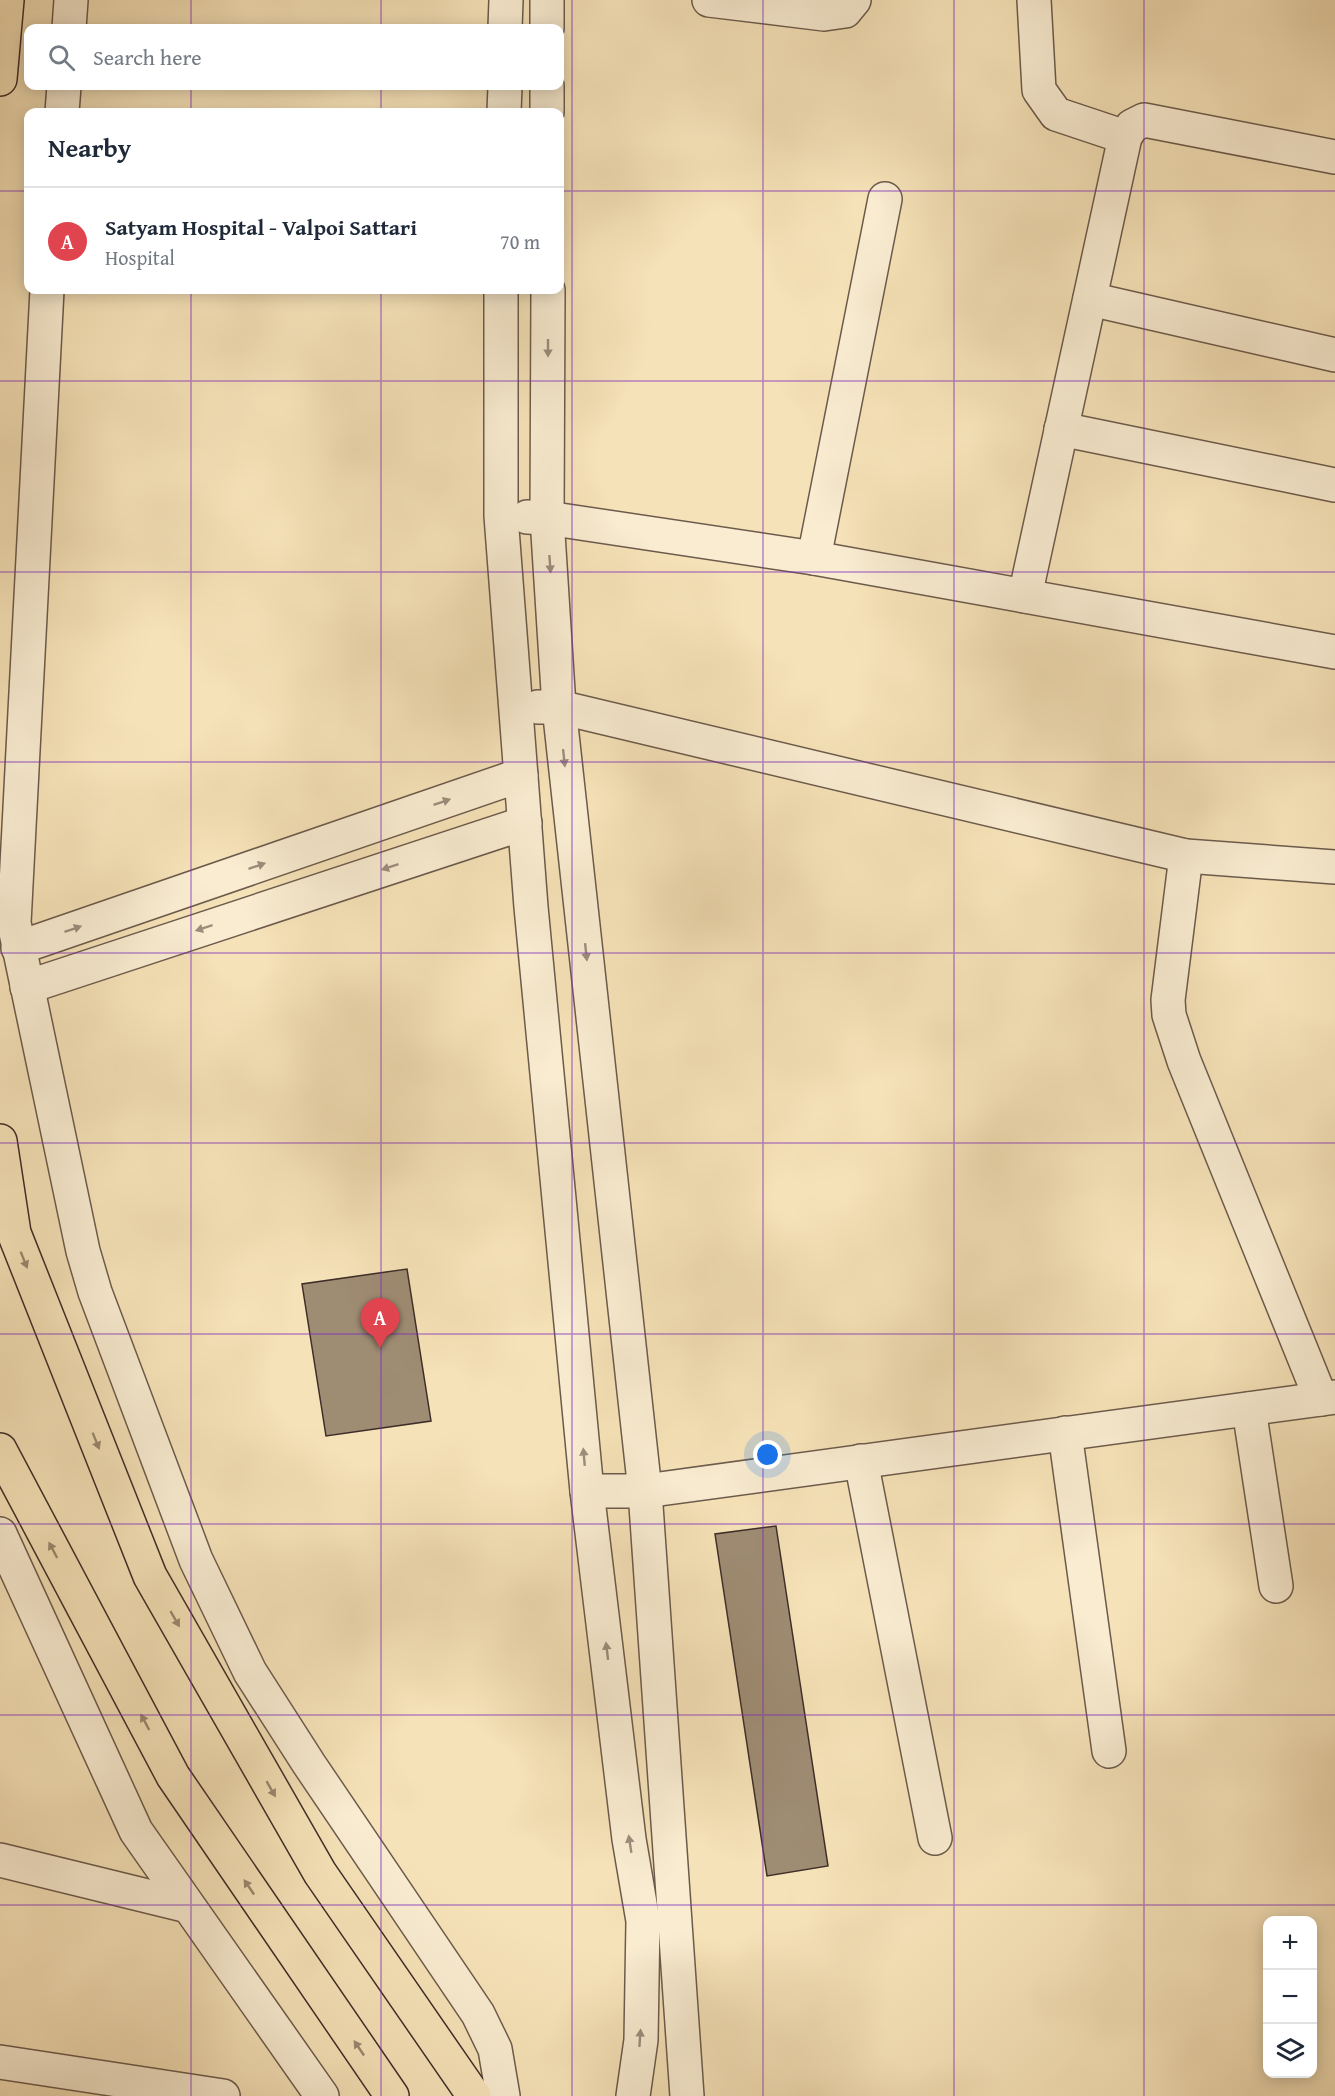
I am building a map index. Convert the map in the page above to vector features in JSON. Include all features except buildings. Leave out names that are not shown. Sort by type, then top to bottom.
[{"type":"highway","points":[[0,79],[7,0]]},
{"type":"highway","points":[[0,1141],[14,1233],[150,1576],[320,1874],[474,2096]]},
{"type":"highway","points":[[0,1450],[173,1776],[392,2096]]},
{"type":"street","points":[[69,24],[71,0]]},
{"type":"street","points":[[505,24],[506,0]]},
{"type":"street","points":[[547,0],[547,24]]},
{"type":"street","points":[[709,0],[824,14],[845,11],[854,0]]},
{"type":"street","points":[[1034,0],[1039,90],[1056,114],[1125,137]]},
{"type":"street","points":[[62,108],[64,90]]},
{"type":"street","points":[[504,90],[504,108]]},
{"type":"street","points":[[547,90],[547,108]]},
{"type":"street","points":[[1025,596],[1125,137],[1132,126],[1144,120],[1335,157]]},
{"type":"street","points":[[814,558],[885,199]]},
{"type":"street","points":[[47,294],[14,922],[83,1251],[92,1282],[196,1560],[250,1672],[309,1764],[478,2014],[495,2049],[503,2096]]},
{"type":"street","points":[[501,294],[501,516],[525,823],[587,1491],[629,1839],[643,1921],[641,2040],[633,2096]]},
{"type":"street","points":[[548,294],[547,518],[559,707],[645,1491],[687,2096]]},
{"type":"street","points":[[1090,299],[1335,355]]},
{"type":"street","points":[[1061,429],[1335,485]]},
{"type":"street","points":[[501,516],[547,518],[814,558],[1335,652]]},
{"type":"street","points":[[516,707],[559,707],[1186,856],[1335,867]]},
{"type":"street","points":[[18,948],[521,775]]},
{"type":"street","points":[[27,987],[525,823]]},
{"type":"street","points":[[587,1491],[645,1491],[1328,1398],[1184,1061],[1169,1015],[1168,1000],[1186,856]]},
{"type":"street","points":[[1249,1409],[1276,1586]]},
{"type":"street","points":[[1065,1433],[1109,1751]]},
{"type":"street","points":[[861,1461],[935,1838]]},
{"type":"street","points":[[0,1534],[136,1831],[322,2096]]},
{"type":"street","points":[[0,1860],[188,1906]]},
{"type":"street","points":[[0,2062],[223,2096]]},
{"type":"place","name":"Satyam Hospital - Valpoi Sattari","points":[[380,1348]]}]
